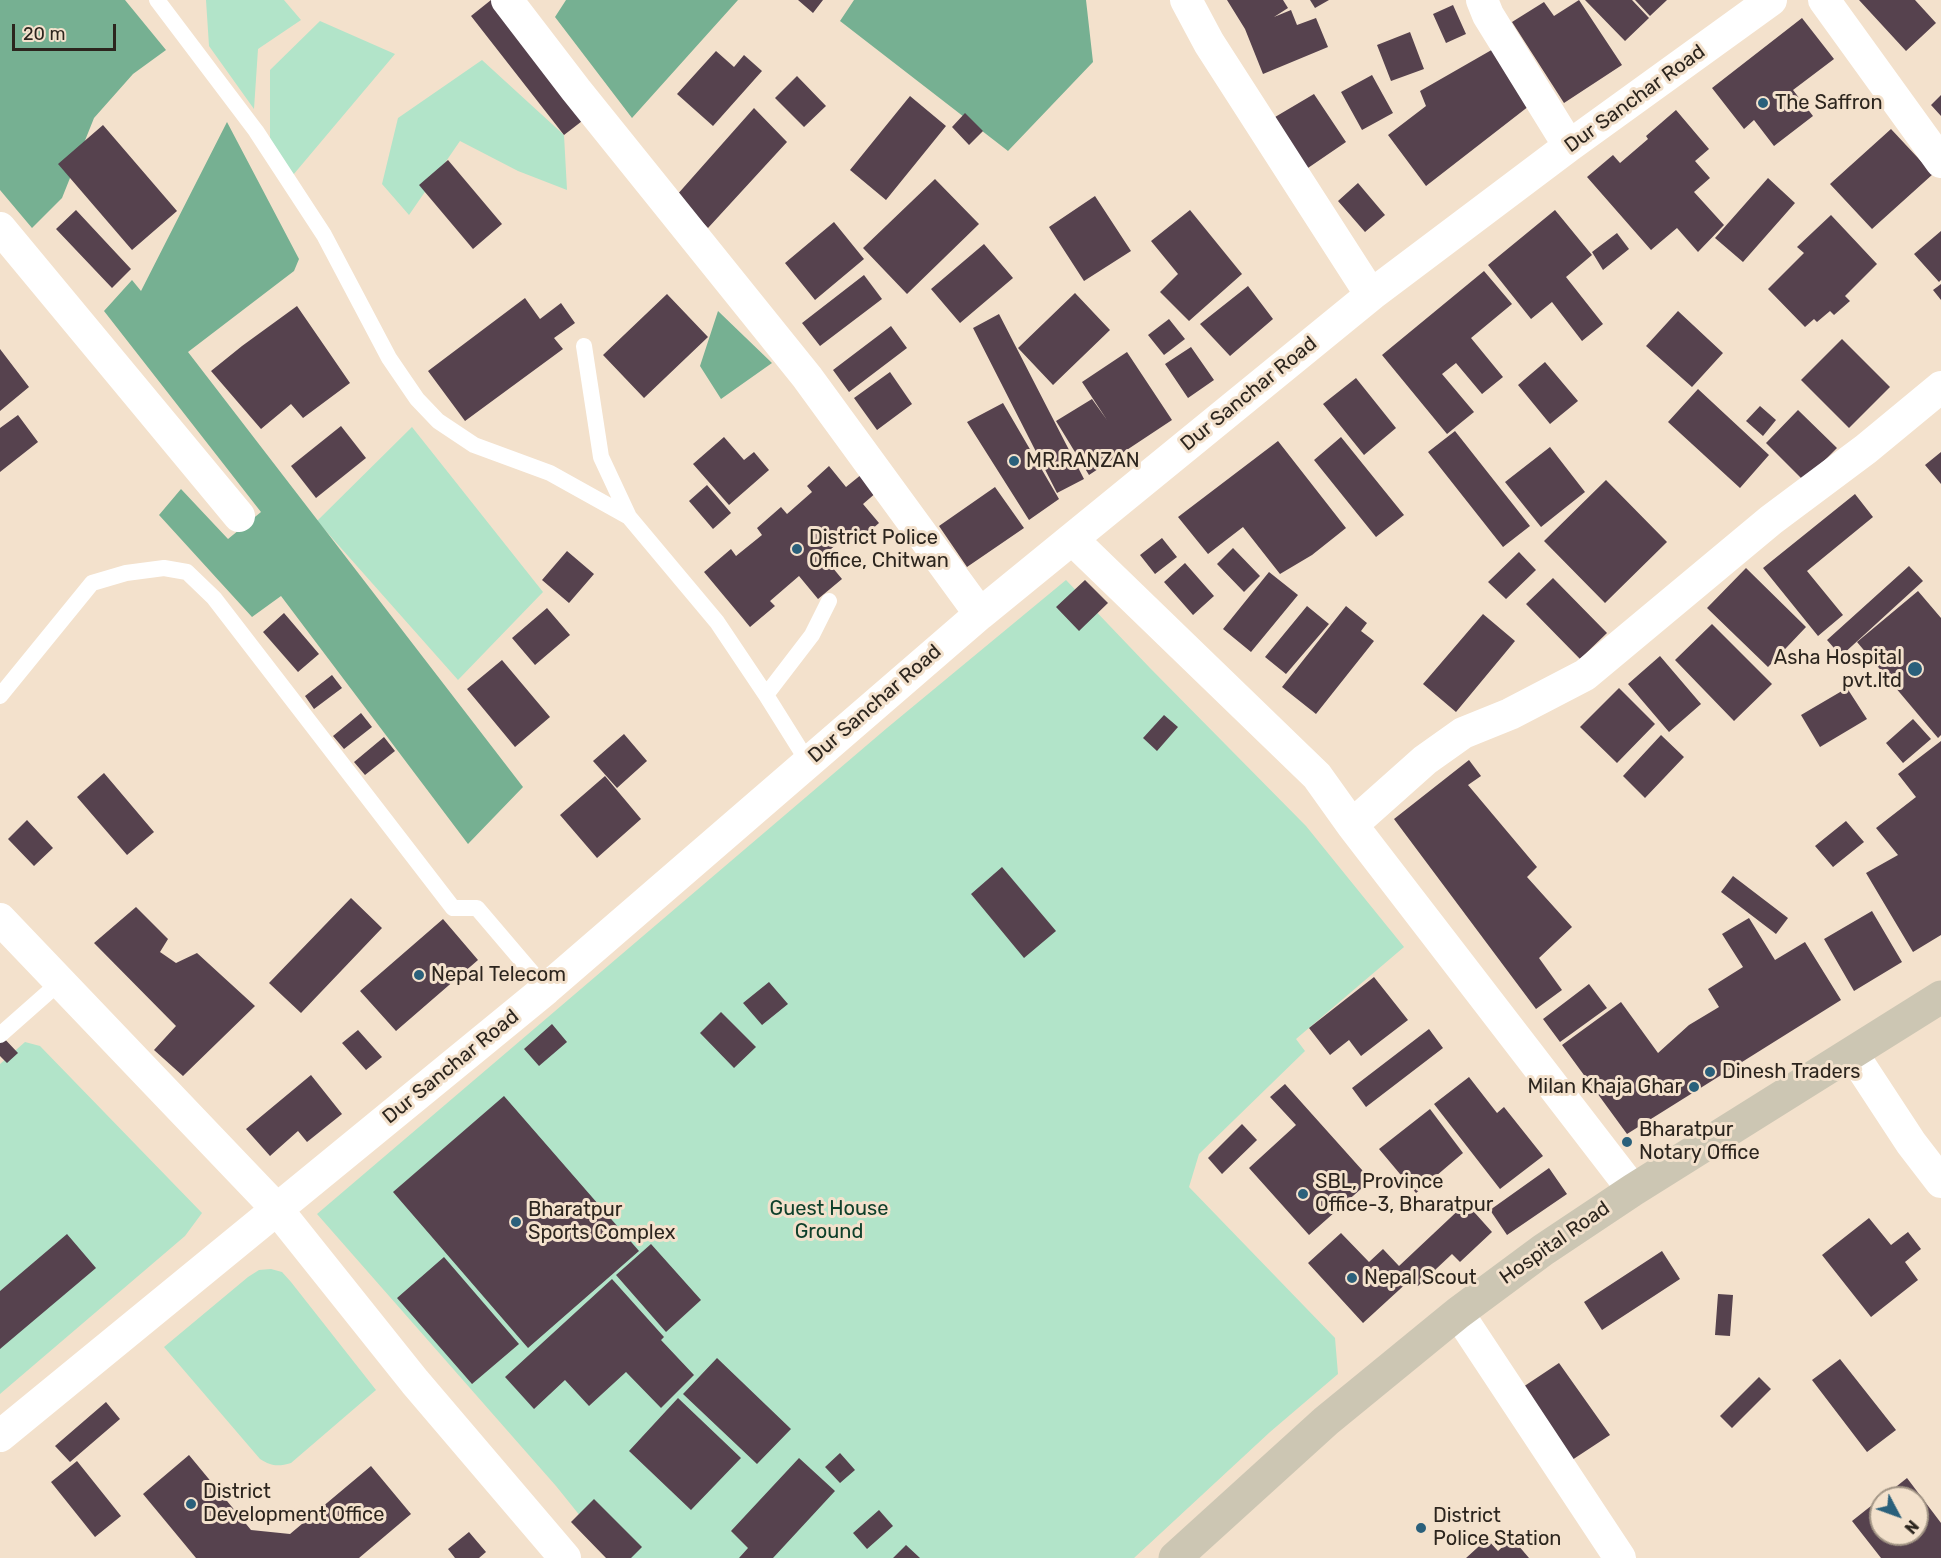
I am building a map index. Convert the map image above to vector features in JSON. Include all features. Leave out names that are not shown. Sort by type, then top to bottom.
[{"type":"street","points":[[507,0],[576,90],[807,377],[980,614]]},
{"type":"street","points":[[1186,0],[1209,43],[1371,295]]},
{"type":"street","points":[[1482,0],[1488,15],[1569,146]]},
{"type":"street","name":"Dur Sanchar Road","points":[[0,1436],[546,989],[980,614],[1371,295],[1569,146],[1771,0]]},
{"type":"street","points":[[1824,0],[1941,162]]},
{"type":"street","points":[[0,228],[239,516]]},
{"type":"street","points":[[1352,825],[1425,760],[1463,733],[1510,714],[1585,675],[1771,520],[1866,448],[1941,387]]},
{"type":"street","points":[[1072,539],[1317,776],[1352,825],[1633,1190]]},
{"type":"street","points":[[0,919],[276,1208],[415,1382],[565,1558]]},
{"type":"street","name":"Hospital Road","points":[[1175,1558],[1326,1421],[1458,1313],[1542,1250],[1633,1190],[1941,997]]},
{"type":"street","points":[[1852,1053],[1911,1143],[1941,1182]]},
{"type":"street","points":[[1458,1313],[1620,1558]]},
{"type":"lane","points":[[157,0],[256,130],[324,235],[389,358],[417,399],[438,421],[474,445],[550,473],[629,517]]},
{"type":"lane","points":[[584,346],[601,457],[629,517],[717,622],[808,762]]},
{"type":"lane","points":[[0,696],[93,583],[151,568],[187,572],[214,598],[453,908],[477,908],[546,989]]},
{"type":"lane","points":[[766,695],[812,635],[829,601]]},
{"type":"lane","points":[[0,1035],[60,982]]},
{"type":"green space","points":[[0,0],[125,0],[166,50],[133,74],[94,118],[62,198],[32,228],[0,190]]},
{"type":"green space","points":[[206,0],[284,0],[301,20],[258,49],[254,109],[209,46]]},
{"type":"green space","points":[[566,0],[738,0],[632,118],[555,17]]},
{"type":"green space","points":[[854,0],[1086,0],[1093,62],[1008,151],[840,21]]},
{"type":"green space","points":[[320,21],[395,54],[288,181],[270,153],[270,70]]},
{"type":"green space","points":[[482,60],[564,135],[567,190],[518,171],[460,141],[409,215],[382,184],[398,118]]},
{"type":"green space","points":[[227,122],[299,259],[294,271],[188,352],[523,787],[468,844],[281,596],[252,617],[159,515],[181,489],[228,539],[261,512],[104,311],[132,280],[141,291]]},
{"type":"green space","points":[[718,311],[772,363],[721,399],[700,366]]},
{"type":"green space","points":[[412,427],[543,592],[458,680],[317,521]]},
{"type":"green space","name":"Guest House Ground","points":[[1066,580],[1306,826],[1404,947],[1296,1039],[1305,1051],[1199,1154],[1189,1187],[1335,1338],[1338,1374],[1270,1432],[1134,1558],[614,1558],[556,1486],[317,1214],[887,728]]},
{"type":"green space","points":[[25,1042],[40,1046],[202,1213],[185,1236],[0,1394],[0,1064]]},
{"type":"green space","points":[[271,1269],[282,1272],[291,1282],[376,1390],[291,1463],[278,1465],[260,1459],[164,1347],[248,1277],[259,1270]]},
{"type":"building","points":[[491,0],[495,0],[586,118],[564,135],[471,16]]},
{"type":"building","points":[[798,0],[823,0],[813,13]]},
{"type":"building","points":[[1227,0],[1283,0],[1288,8],[1274,17],[1291,10],[1297,25],[1316,18],[1328,47],[1263,74],[1245,29]]},
{"type":"building","points":[[1310,0],[1329,0],[1315,8]]},
{"type":"building","points":[[1579,0],[1622,65],[1564,103],[1512,22],[1544,2],[1554,16]]},
{"type":"building","points":[[1585,0],[1632,0],[1649,18],[1625,41]]},
{"type":"building","points":[[1635,0],[1667,0],[1650,16]]},
{"type":"building","points":[[1859,0],[1915,0],[1936,23],[1906,51]]},
{"type":"building","points":[[1453,5],[1466,34],[1446,43],[1433,14]]},
{"type":"building","name":"The Saffron","points":[[1802,18],[1834,59],[1793,90],[1813,116],[1774,146],[1754,120],[1744,129],[1712,88]]},
{"type":"building","points":[[1410,32],[1424,69],[1391,81],[1377,45]]},
{"type":"building","points":[[1495,48],[1529,106],[1426,186],[1388,135],[1426,106],[1420,91]]},
{"type":"building","points":[[716,51],[734,67],[744,55],[762,71],[713,126],[677,94]]},
{"type":"building","points":[[1372,75],[1393,113],[1362,130],[1341,92]]},
{"type":"building","points":[[797,76],[826,106],[804,127],[775,98]]},
{"type":"building","points":[[1314,94],[1346,142],[1305,170],[1270,120]]},
{"type":"building","points":[[1941,95],[1941,116],[1931,105]]},
{"type":"building","points":[[910,96],[946,126],[886,200],[850,170]]},
{"type":"building","points":[[754,108],[787,142],[708,228],[676,196]]},
{"type":"building","points":[[1676,110],[1709,149],[1695,161],[1710,178],[1694,192],[1724,225],[1698,252],[1677,228],[1651,250],[1587,177],[1613,155],[1620,163],[1648,139],[1646,136]]},
{"type":"building","points":[[965,113],[983,131],[969,145],[952,127]]},
{"type":"building","points":[[103,125],[177,211],[132,250],[58,164]]},
{"type":"building","points":[[1891,129],[1933,174],[1872,229],[1830,184]]},
{"type":"building","points":[[448,160],[502,224],[473,249],[419,185]]},
{"type":"building","points":[[1768,178],[1795,203],[1743,262],[1715,238]]},
{"type":"building","points":[[935,179],[979,224],[907,294],[863,248]]},
{"type":"building","points":[[1358,183],[1385,215],[1365,232],[1338,201]]},
{"type":"building","points":[[1095,196],[1131,251],[1084,281],[1049,227]]},
{"type":"building","points":[[76,210],[131,269],[112,288],[56,229]]},
{"type":"building","points":[[1190,210],[1242,274],[1189,321],[1160,292],[1178,274],[1151,241]]},
{"type":"building","points":[[1555,210],[1592,255],[1566,277],[1603,324],[1582,341],[1552,302],[1531,319],[1488,265]]},
{"type":"building","points":[[1831,215],[1877,264],[1845,296],[1850,301],[1834,315],[1830,311],[1817,322],[1814,319],[1805,327],[1768,289],[1804,253],[1797,247]]},
{"type":"building","points":[[834,222],[864,259],[815,300],[785,263]]},
{"type":"building","points":[[1941,231],[1941,280],[1939,282],[1914,254]]},
{"type":"building","points":[[1617,233],[1629,249],[1603,270],[1592,252]]},
{"type":"building","points":[[984,244],[1013,278],[960,323],[931,289]]},
{"type":"building","points":[[1484,271],[1512,304],[1471,338],[1503,377],[1482,394],[1456,363],[1442,374],[1474,412],[1447,434],[1382,355]]},
{"type":"building","points":[[864,275],[882,299],[820,346],[802,323]]},
{"type":"building","points":[[1941,284],[1941,300],[1933,290]]},
{"type":"building","points":[[1248,286],[1273,319],[1230,356],[1200,324]]},
{"type":"building","points":[[1075,293],[1110,330],[1053,385],[1018,348]]},
{"type":"building","points":[[667,294],[708,337],[644,398],[603,355]]},
{"type":"building","points":[[525,298],[540,319],[561,303],[575,323],[554,338],[563,349],[465,421],[428,371]]},
{"type":"building","points":[[297,306],[350,383],[303,418],[291,404],[261,429],[211,371]]},
{"type":"building","points":[[1678,311],[1723,353],[1692,387],[1646,346]]},
{"type":"building","points":[[999,314],[1084,479],[1057,493],[973,328]]},
{"type":"building","points":[[1169,319],[1185,339],[1164,355],[1148,335]]},
{"type":"building","points":[[891,326],[907,348],[849,392],[833,370]]},
{"type":"building","points":[[1842,339],[1890,387],[1849,428],[1801,380]]},
{"type":"building","points":[[1191,347],[1214,380],[1188,398],[1165,364]]},
{"type":"building","points":[[0,349],[29,387],[0,411]]},
{"type":"building","points":[[1127,352],[1172,420],[1089,475],[1056,421],[1092,399],[1107,420],[1082,382]]},
{"type":"building","points":[[1545,362],[1578,401],[1550,424],[1518,385]]},
{"type":"building","points":[[890,372],[912,404],[877,430],[854,398]]},
{"type":"building","points":[[1356,378],[1396,428],[1364,455],[1323,404]]},
{"type":"building","points":[[1698,389],[1769,455],[1740,488],[1668,422]]},
{"type":"building","name":"MR.RANZAN","points":[[1003,403],[1059,499],[1029,520],[967,422]]},
{"type":"building","points":[[1760,406],[1776,420],[1763,436],[1746,421]]},
{"type":"building","points":[[1798,410],[1837,448],[1804,481],[1766,443]]},
{"type":"building","points":[[18,415],[38,442],[0,472],[0,428]]},
{"type":"building","points":[[341,426],[366,458],[316,498],[291,466]]},
{"type":"building","points":[[1455,431],[1530,526],[1503,547],[1428,452]]},
{"type":"building","points":[[724,437],[744,460],[754,452],[769,470],[729,505],[693,464]]},
{"type":"building","points":[[1341,437],[1404,515],[1376,537],[1314,460]]},
{"type":"building","points":[[1278,441],[1346,528],[1312,555],[1280,574],[1243,527],[1208,554],[1178,517]]},
{"type":"building","points":[[1550,447],[1585,492],[1541,527],[1505,482]]},
{"type":"building","points":[[1941,452],[1941,484],[1925,465]]},
{"type":"building","points":[[829,466],[846,487],[862,474],[877,492],[863,504],[879,523],[855,544],[847,535],[823,556],[842,579],[818,599],[799,576],[770,601],[775,606],[750,627],[704,572],[731,549],[736,556],[762,535],[757,528],[781,507],[787,514],[812,492],[807,486]]},
{"type":"building","points":[[1606,480],[1667,542],[1605,603],[1544,541]]},
{"type":"building","points":[[707,485],[731,513],[713,529],[689,501]]},
{"type":"building","points":[[995,487],[1024,528],[967,567],[939,526]]},
{"type":"building","points":[[1855,494],[1873,517],[1807,571],[1843,615],[1818,636],[1763,568]]},
{"type":"building","points":[[1162,538],[1177,557],[1155,574],[1140,555]]},
{"type":"building","points":[[1233,548],[1260,576],[1244,592],[1217,564]]},
{"type":"building","points":[[567,551],[594,574],[569,603],[542,580]]},
{"type":"building","points":[[1519,552],[1536,570],[1506,599],[1488,582]]},
{"type":"building","points":[[1185,563],[1214,596],[1193,615],[1164,582]]},
{"type":"building","points":[[1909,566],[1923,581],[1841,656],[1827,640]]},
{"type":"building","points":[[1746,568],[1806,627],[1768,667],[1707,608]]},
{"type":"building","points":[[1269,572],[1298,595],[1251,652],[1223,629]]},
{"type":"building","points":[[1553,578],[1607,633],[1580,659],[1526,604]]},
{"type":"building","points":[[1085,580],[1108,603],[1079,631],[1056,607]]},
{"type":"building","points":[[1918,591],[1941,618],[1941,735],[1938,738],[1857,642]]},
{"type":"building","points":[[1307,606],[1329,624],[1286,674],[1265,657]]},
{"type":"building","points":[[1346,606],[1367,623],[1361,631],[1374,641],[1316,714],[1282,687]]},
{"type":"building","points":[[547,608],[570,635],[535,665],[512,638]]},
{"type":"building","points":[[284,613],[319,654],[298,672],[263,632]]},
{"type":"building","points":[[1483,614],[1515,641],[1456,712],[1423,684]]},
{"type":"building","points":[[1712,624],[1772,684],[1734,721],[1675,660]]},
{"type":"building","points":[[1660,656],[1701,704],[1669,732],[1628,684]]},
{"type":"building","points":[[502,660],[550,717],[515,747],[467,689]]},
{"type":"building","points":[[332,675],[342,688],[314,709],[305,696]]},
{"type":"building","points":[[1619,688],[1655,724],[1617,763],[1580,727]]},
{"type":"building","points":[[1847,688],[1867,719],[1820,747],[1801,715]]},
{"type":"building","points":[[361,713],[372,727],[344,749],[333,736]]},
{"type":"building","points":[[1164,715],[1178,727],[1157,751],[1143,738]]},
{"type":"building","points":[[1913,719],[1931,739],[1903,763],[1886,743]]},
{"type":"building","points":[[624,734],[647,761],[617,788],[593,761]]},
{"type":"building","points":[[1661,735],[1684,757],[1645,798],[1623,776]]},
{"type":"building","points":[[384,737],[395,751],[365,775],[354,762]]},
{"type":"building","points":[[1941,741],[1941,935],[1913,952],[1866,873],[1898,855],[1876,828],[1916,797],[1898,774]]},
{"type":"building","points":[[1469,760],[1481,776],[1468,785],[1537,867],[1527,877],[1572,927],[1539,958],[1562,990],[1536,1009],[1394,819]]},
{"type":"building","points":[[104,773],[154,832],[127,855],[77,797]]},
{"type":"building","points":[[605,776],[641,819],[597,858],[560,815]]},
{"type":"building","points":[[27,820],[53,848],[34,866],[8,839]]},
{"type":"building","points":[[1846,821],[1864,842],[1833,867],[1815,846]]},
{"type":"building","points":[[1002,867],[1056,931],[1024,958],[971,894]]},
{"type":"building","points":[[1733,876],[1788,918],[1776,934],[1721,892]]},
{"type":"building","points":[[351,898],[382,928],[301,1013],[269,983]]},
{"type":"building","points":[[136,907],[168,939],[160,952],[176,963],[197,953],[255,1006],[183,1076],[154,1050],[176,1026],[94,943]]},
{"type":"building","points":[[1872,911],[1902,962],[1854,991],[1824,939]]},
{"type":"building","points":[[1749,918],[1775,960],[1805,942],[1841,1000],[1627,1134],[1562,1045],[1621,1002],[1658,1053],[1689,1025],[1719,1007],[1708,989],[1743,967],[1722,934]]},
{"type":"building","name":"Nepal Telecom","points":[[443,919],[478,960],[396,1031],[360,991]]},
{"type":"building","points":[[1374,977],[1408,1020],[1361,1056],[1349,1040],[1330,1055],[1309,1028]]},
{"type":"building","points":[[769,982],[788,1004],[762,1025],[743,1003]]},
{"type":"building","points":[[1589,984],[1607,1008],[1560,1042],[1543,1019]]},
{"type":"building","points":[[721,1012],[756,1047],[734,1068],[700,1033]]},
{"type":"building","points":[[552,1024],[567,1042],[539,1066],[524,1049]]},
{"type":"building","points":[[1429,1029],[1443,1048],[1366,1107],[1352,1088]]},
{"type":"building","points":[[358,1030],[382,1057],[366,1070],[342,1043]]},
{"type":"building","points":[[0,1034],[18,1053],[7,1063],[0,1056]]},
{"type":"building","points":[[311,1075],[342,1114],[307,1142],[298,1131],[270,1156],[246,1129]]},
{"type":"building","points":[[1469,1077],[1497,1113],[1504,1107],[1543,1156],[1500,1189],[1434,1104]]},
{"type":"building","points":[[1285,1084],[1371,1180],[1309,1235],[1249,1168],[1296,1125],[1270,1097]]},
{"type":"building","name":"Bharatpur Sports Complex","points":[[504,1096],[639,1251],[528,1348],[393,1192]]},
{"type":"building","points":[[1430,1109],[1463,1153],[1416,1193],[1379,1149]]},
{"type":"building","points":[[1242,1124],[1257,1140],[1222,1174],[1208,1158]]},
{"type":"building","points":[[1549,1168],[1567,1194],[1507,1235],[1490,1210]]},
{"type":"building","points":[[1466,1203],[1492,1232],[1460,1262],[1452,1254],[1418,1286],[1411,1279],[1363,1323],[1308,1263],[1341,1233],[1369,1262],[1383,1249],[1399,1266]]},
{"type":"building","points":[[1869,1218],[1891,1245],[1908,1232],[1921,1249],[1905,1262],[1918,1280],[1871,1317],[1822,1255]]},
{"type":"building","points":[[67,1234],[96,1268],[0,1349],[0,1291]]},
{"type":"building","points":[[651,1244],[701,1300],[666,1332],[616,1275]]},
{"type":"building","points":[[1662,1251],[1680,1279],[1602,1330],[1584,1302]]},
{"type":"building","points":[[444,1257],[519,1344],[472,1384],[397,1298]]},
{"type":"building","points":[[612,1279],[664,1337],[661,1340],[694,1375],[661,1408],[626,1372],[589,1406],[565,1380],[534,1409],[505,1377]]},
{"type":"building","points":[[1718,1294],[1733,1295],[1730,1336],[1715,1335]]},
{"type":"building","points":[[717,1358],[791,1429],[757,1464],[683,1394]]},
{"type":"building","points":[[1840,1359],[1896,1430],[1867,1452],[1812,1380]]},
{"type":"building","points":[[1559,1363],[1610,1435],[1569,1462],[1517,1391]]},
{"type":"building","points":[[1759,1377],[1771,1389],[1732,1428],[1720,1416]]},
{"type":"building","points":[[678,1398],[741,1458],[691,1510],[629,1451]]},
{"type":"building","points":[[106,1402],[120,1419],[70,1462],[55,1446]]},
{"type":"building","points":[[840,1453],[855,1470],[840,1483],[825,1467]]},
{"type":"building","name":"District Development Office","points":[[189,1455],[251,1530],[290,1534],[371,1466],[411,1514],[359,1558],[196,1558],[143,1494]]},
{"type":"building","points":[[799,1458],[835,1491],[773,1558],[739,1558],[748,1548],[731,1531]]},
{"type":"building","points":[[77,1461],[121,1516],[95,1537],[51,1482]]},
{"type":"building","points":[[1907,1478],[1913,1486],[1897,1486]]},
{"type":"building","points":[[594,1499],[642,1547],[631,1558],[606,1558],[571,1522]]},
{"type":"building","points":[[1929,1507],[1941,1523],[1941,1558],[1881,1558],[1872,1546],[1929,1546]]},
{"type":"building","points":[[1869,1508],[1869,1543],[1852,1521]]},
{"type":"building","points":[[879,1510],[893,1526],[867,1549],[853,1533]]},
{"type":"building","points":[[469,1532],[486,1552],[479,1558],[455,1558],[448,1549]]},
{"type":"building","points":[[1512,1538],[1529,1558],[1466,1558],[1487,1539],[1498,1551]]},
{"type":"building","points":[[906,1545],[920,1558],[893,1558]]},
{"type":"place","name":"The Saffron","points":[[1763,103]]},
{"type":"place","name":"MR.RANZAN","points":[[1014,461]]},
{"type":"place","name":"District Police Office, Chitwan","points":[[797,549]]},
{"type":"place","name":"Asha Hospital pvt.ltd","points":[[1915,669]]},
{"type":"place","name":"Nepal Telecom","points":[[419,975]]},
{"type":"place","name":"Dinesh Traders","points":[[1710,1072]]},
{"type":"place","name":"Milan Khaja Ghar","points":[[1694,1087]]},
{"type":"place","name":"Bharatpur Notary Office","points":[[1627,1142]]},
{"type":"place","name":"SBL, Province Office-3, Bharatpur","points":[[1303,1194]]},
{"type":"place","name":"Bharatpur Sports Complex","points":[[516,1222]]},
{"type":"place","name":"Nepal Scout","points":[[1352,1278]]},
{"type":"place","name":"District Development Office","points":[[191,1504]]},
{"type":"place","name":"District Police Station","points":[[1421,1528]]}]
